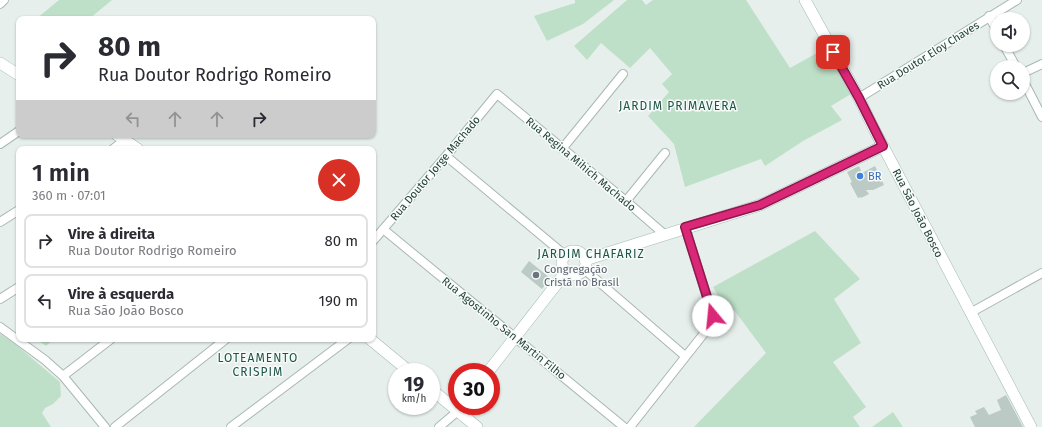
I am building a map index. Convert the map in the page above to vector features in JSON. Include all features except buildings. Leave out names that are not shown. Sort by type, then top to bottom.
[{"type":"street","points":[[0,4],[4,0]]},
{"type":"street","name":"Rua São João Bosco","points":[[805,0],[859,98],[970,313],[1031,427]]},
{"type":"street","name":"Rua Doutor Eloy Chaves","points":[[859,98],[1017,0]]},
{"type":"street","points":[[1,64],[16,73]]},
{"type":"street","points":[[1030,70],[1042,64]]},
{"type":"street","points":[[562,148],[623,74]]},
{"type":"street","name":"Rua Regina Mihich Machado","points":[[497,94],[664,234]]},
{"type":"street","name":"Rua Doutor Jorge Machado","points":[[376,237],[497,94]]},
{"type":"street","points":[[1030,94],[1042,117]]},
{"type":"street","points":[[0,144],[16,133]]},
{"type":"street","points":[[121,138],[133,146]]},
{"type":"street","points":[[685,356],[585,265],[582,254],[570,252],[565,255],[562,260],[562,267],[566,272],[572,275],[579,274],[585,265],[664,234],[760,205],[883,146]]},
{"type":"street","points":[[626,201],[665,153]]},
{"type":"street","points":[[446,156],[565,255]]},
{"type":"street","points":[[0,222],[16,212]]},
{"type":"street","points":[[630,427],[685,356],[710,327],[713,316],[685,227]]},
{"type":"street","name":"Rua Agostinho San Martin Filho","points":[[383,229],[624,427]]},
{"type":"street","points":[[495,363],[566,272]]},
{"type":"street","points":[[970,313],[1042,273]]},
{"type":"street","points":[[0,299],[16,289]]},
{"type":"street","points":[[0,327],[16,339]]},
{"type":"street","points":[[20,342],[45,360],[63,376],[104,427]]},
{"type":"street","points":[[63,376],[107,342]]},
{"type":"street","points":[[115,427],[222,342]]},
{"type":"street","points":[[231,427],[344,342]]},
{"type":"street","points":[[374,342],[399,363]]},
{"type":"street","points":[[439,427],[453,415]]},
{"type":"street","points":[[466,415],[477,427]]},
{"type":"green space","points":[[59,0],[112,0],[93,16],[40,16]]},
{"type":"green space","points":[[575,0],[614,0],[583,24],[547,41],[534,16],[575,3]]},
{"type":"green space","points":[[627,0],[642,0],[646,5],[653,0],[746,0],[790,68],[826,48],[851,94],[831,106],[842,120],[803,141],[765,166],[761,159],[685,187],[674,144],[648,116],[669,92],[662,84],[672,74],[650,48],[630,68],[601,43],[587,60],[574,46]]},
{"type":"green space","points":[[815,231],[860,279],[834,299],[861,343],[833,362],[866,407],[853,417],[860,427],[694,427],[766,353],[734,310],[727,311],[713,287]]},
{"type":"green space","points":[[0,334],[15,344],[60,382],[61,396],[53,404],[45,408],[42,413],[51,427],[0,427]]},
{"type":"green space","points":[[40,342],[51,342],[46,346]]},
{"type":"green space","points":[[893,412],[903,427],[872,427]]},
{"type":"place","name":"BR","points":[[860,176]]},
{"type":"place","name":"Congregação Cristã no Brasil","points":[[536,275]]},
{"type":"district","name":"JARDIM PRIMAVERA","points":[[678,106]]},
{"type":"district","name":"JARDIM CHAFARIZ","points":[[591,254]]},
{"type":"district","name":"LOTEAMENTO CRISPIM","points":[[258,365]]},
{"type":"route","points":[[713,316],[685,227],[760,205],[883,146],[859,98],[833,52]]}]
